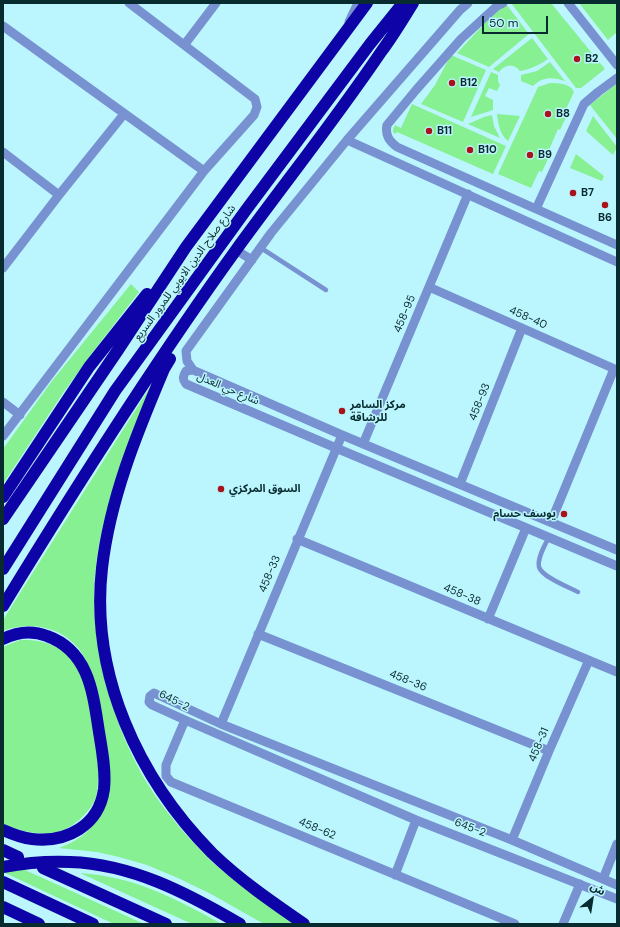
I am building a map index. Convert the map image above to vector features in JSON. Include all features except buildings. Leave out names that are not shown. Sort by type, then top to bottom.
[{"type":"highway","name":"شارع صلاح الدين الايوبي للمرور السريع","points":[[3,518],[118,350],[186,247],[367,3]]},
{"type":"highway","name":"شارع صلاح الدين الايوبي للمرور السريع","points":[[3,569],[115,391],[246,210],[370,44],[403,3]]},
{"type":"highway","points":[[3,606],[116,426],[236,250],[382,52],[413,3]]},
{"type":"highway","points":[[3,497],[89,367],[186,247]]},
{"type":"highway","points":[[201,301],[164,369],[137,432],[114,508],[102,568],[100,598],[100,618],[105,658],[118,706],[131,737],[143,761],[166,797],[213,854],[256,890],[304,924]]},
{"type":"highway","points":[[3,639],[14,634],[28,632],[43,634],[57,640],[69,648],[80,660],[92,691],[102,753],[104,789],[100,804],[95,813],[84,826],[65,837],[52,840],[30,839],[3,830]]},
{"type":"highway","points":[[3,850],[18,857]]},
{"type":"highway","points":[[3,867],[48,862],[71,862],[128,871],[177,890],[240,924]]},
{"type":"highway","points":[[43,868],[166,924]]},
{"type":"highway","points":[[3,882],[93,924]]},
{"type":"highway","points":[[3,907],[37,923]]},
{"type":"street","points":[[3,436],[204,171],[254,116],[257,107],[255,99],[185,44],[129,3]]},
{"type":"street","points":[[185,44],[216,3]]},
{"type":"street","points":[[347,30],[358,3]]},
{"type":"street","points":[[193,370],[187,361],[186,351],[271,233],[347,140],[460,10],[468,3]]},
{"type":"street","points":[[502,3],[461,39],[416,90],[387,125],[386,131],[389,139],[397,147],[617,245]]},
{"type":"street","points":[[568,3],[617,65]]},
{"type":"street","points":[[3,26],[204,171]]},
{"type":"street","points":[[536,209],[584,104],[617,78]]},
{"type":"street","points":[[3,268],[124,114]]},
{"type":"street","points":[[347,140],[617,262]]},
{"type":"street","points":[[3,152],[59,195]]},
{"type":"street","name":"458-95","points":[[363,444],[468,194]]},
{"type":"street","points":[[236,250],[252,260]]},
{"type":"street","name":"458-40","points":[[429,287],[616,369]]},
{"type":"street","name":"458-93","points":[[460,484],[522,328]]},
{"type":"street","points":[[551,522],[616,369]]},
{"type":"street","name":"شارع حي العدل","points":[[617,550],[363,444],[193,370],[186,371],[183,375],[183,380],[186,384],[617,566]]},
{"type":"street","points":[[3,402],[20,415]]},
{"type":"street","name":"458-33","points":[[209,731],[217,722],[258,634],[342,435]]},
{"type":"street","points":[[488,619],[526,528]]},
{"type":"street","name":"458-38","points":[[298,540],[617,672]]},
{"type":"street","name":"458-36","points":[[258,634],[549,751]]},
{"type":"street","name":"458-31","points":[[512,840],[589,660]]},
{"type":"street","name":"645-2","points":[[617,885],[512,840],[217,722],[154,693],[150,696],[149,702],[152,705],[209,731],[416,820],[617,899]]},
{"type":"street","name":"458-62","points":[[184,720],[166,765],[166,776],[171,782],[515,924]]},
{"type":"street","points":[[395,875],[416,820]]},
{"type":"street","points":[[603,879],[617,844]]},
{"type":"street","points":[[563,924],[580,884]]},
{"type":"lane","points":[[260,248],[326,290]]},
{"type":"lane","points":[[548,537],[539,566],[544,574],[578,592]]},
{"type":"green space","points":[[511,3],[551,3],[605,69],[581,88],[576,88]]},
{"type":"green space","points":[[579,3],[617,3],[617,32],[608,40]]},
{"type":"green space","points":[[506,4],[529,34],[489,67],[457,53],[488,20]]},
{"type":"green space","points":[[532,38],[548,59],[528,69],[520,71],[512,66],[506,66],[499,72],[493,69]]},
{"type":"green space","points":[[451,55],[486,70],[463,122],[421,104],[435,85]]},
{"type":"green space","points":[[550,62],[565,81],[548,78],[541,80],[533,86],[521,81],[521,75],[537,71]]},
{"type":"green space","points":[[491,72],[498,75],[500,85],[497,91],[489,88],[485,96],[493,100],[493,110],[471,117]]},
{"type":"green space","points":[[550,83],[567,85],[574,92],[566,109],[569,111],[560,130],[558,129],[548,152],[550,154],[542,172],[539,171],[531,188],[498,174],[538,87]]},
{"type":"green space","points":[[616,84],[617,85],[617,139],[590,105]]},
{"type":"green space","points":[[412,104],[506,146],[493,174],[397,132],[395,134],[393,131],[394,126],[395,125],[401,128]]},
{"type":"green space","points":[[497,114],[520,116],[508,141],[501,132]]},
{"type":"green space","points":[[492,115],[494,126],[500,138],[468,124],[484,117]]},
{"type":"green space","points":[[593,116],[617,147],[613,155],[586,131]]},
{"type":"green space","points":[[576,154],[604,176],[602,181],[570,168]]},
{"type":"green space","points":[[131,284],[139,292],[63,393],[3,484],[3,449],[52,381]]},
{"type":"green space","points":[[150,387],[117,474],[105,519],[96,565],[94,591],[95,617],[97,643],[102,670],[118,722],[139,769],[146,782],[175,822],[219,868],[237,883],[294,924],[264,924],[211,894],[147,865],[97,852],[59,848],[76,840],[88,831],[97,819],[106,802],[93,677],[79,649],[63,635],[34,626],[24,626],[3,631],[3,620]]},
{"type":"green space","points":[[20,640],[50,644],[57,647],[69,656],[79,670],[90,705],[98,777],[96,795],[94,802],[84,815],[66,829],[56,832],[35,833],[3,824],[3,647]]},
{"type":"green space","points":[[3,860],[144,924],[114,924],[3,872]]},
{"type":"green space","points":[[80,873],[119,879],[154,890],[171,897],[222,924],[192,924]]},
{"type":"place","name":"B2","points":[[577,59]]},
{"type":"place","name":"B12","points":[[452,83]]},
{"type":"place","name":"B8","points":[[548,114]]},
{"type":"place","name":"B11","points":[[429,131]]},
{"type":"place","name":"B10","points":[[470,150]]},
{"type":"place","name":"B9","points":[[530,155]]},
{"type":"place","name":"B7","points":[[573,193]]},
{"type":"place","name":"B6","points":[[605,205]]},
{"type":"place","name":"مركز السامر للرشاقة","points":[[342,411]]},
{"type":"place","name":"السوق المركزي","points":[[221,489]]},
{"type":"place","name":"يوسف حسام","points":[[564,514]]}]
